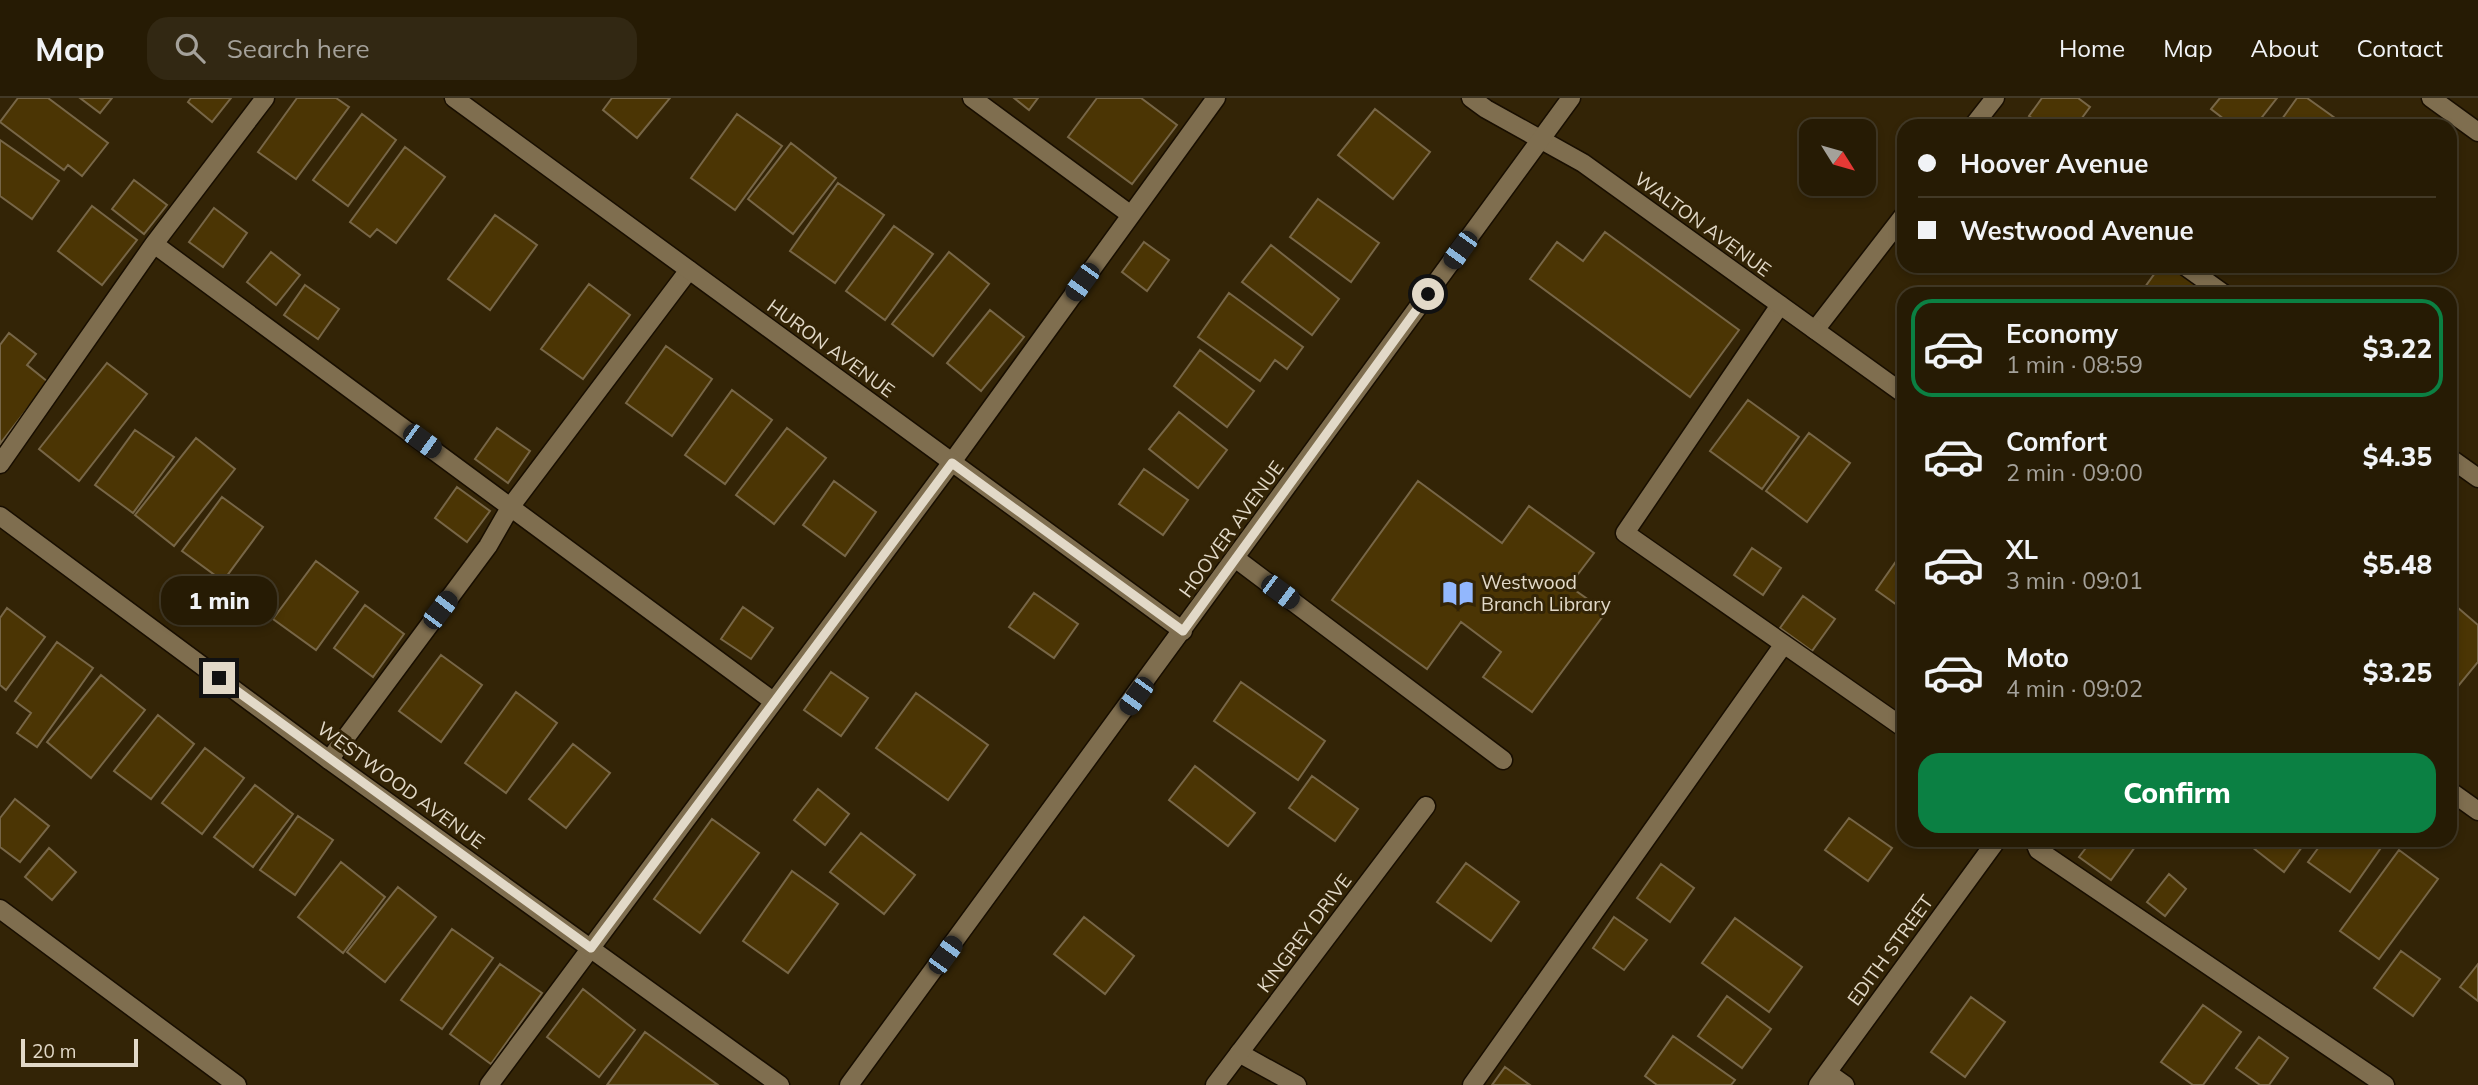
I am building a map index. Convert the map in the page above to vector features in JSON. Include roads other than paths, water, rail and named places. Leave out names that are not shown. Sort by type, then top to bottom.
[{"type":"street","points":[[0,464],[154,244],[265,98]]},
{"type":"street","name":"HURON AVENUE","points":[[454,98],[1183,631]]},
{"type":"street","points":[[972,98],[1131,215]]},
{"type":"street","points":[[489,1085],[952,463],[1216,98]]},
{"type":"street","name":"WALTON AVENUE","points":[[1471,98],[1583,163],[1897,389]]},
{"type":"street","name":"HOOVER AVENUE","points":[[849,1085],[1571,98]]},
{"type":"street","points":[[1984,119],[1995,98]]},
{"type":"street","points":[[2431,98],[2478,132]]},
{"type":"street","points":[[1815,330],[1897,224]]},
{"type":"street","points":[[154,244],[773,701]]},
{"type":"street","points":[[329,760],[488,546],[512,506],[689,270]]},
{"type":"street","points":[[2195,273],[2214,287]]},
{"type":"street","points":[[1780,305],[1625,533],[1897,723]]},
{"type":"street","points":[[2457,463],[2478,478]]},
{"type":"street","name":"WESTWOOD AVENUE","points":[[0,516],[329,760],[780,1085]]},
{"type":"street","points":[[1236,558],[1503,760]]},
{"type":"street","points":[[1472,1085],[1783,644]]},
{"type":"street","points":[[2457,796],[2478,811]]},
{"type":"street","name":"KINGREY DRIVE","points":[[1215,1085],[1426,806]]},
{"type":"street","name":"EDITH STREET","points":[[1823,1079],[1992,847]]},
{"type":"street","points":[[2037,847],[2385,1085]]},
{"type":"street","points":[[0,909],[237,1085]]},
{"type":"street","points":[[1239,1053],[1297,1085]]},
{"type":"street","points":[[1823,1079],[1845,1085]]},
{"type":"place","name":"Westwood Branch Library","points":[[1458,593]]}]
